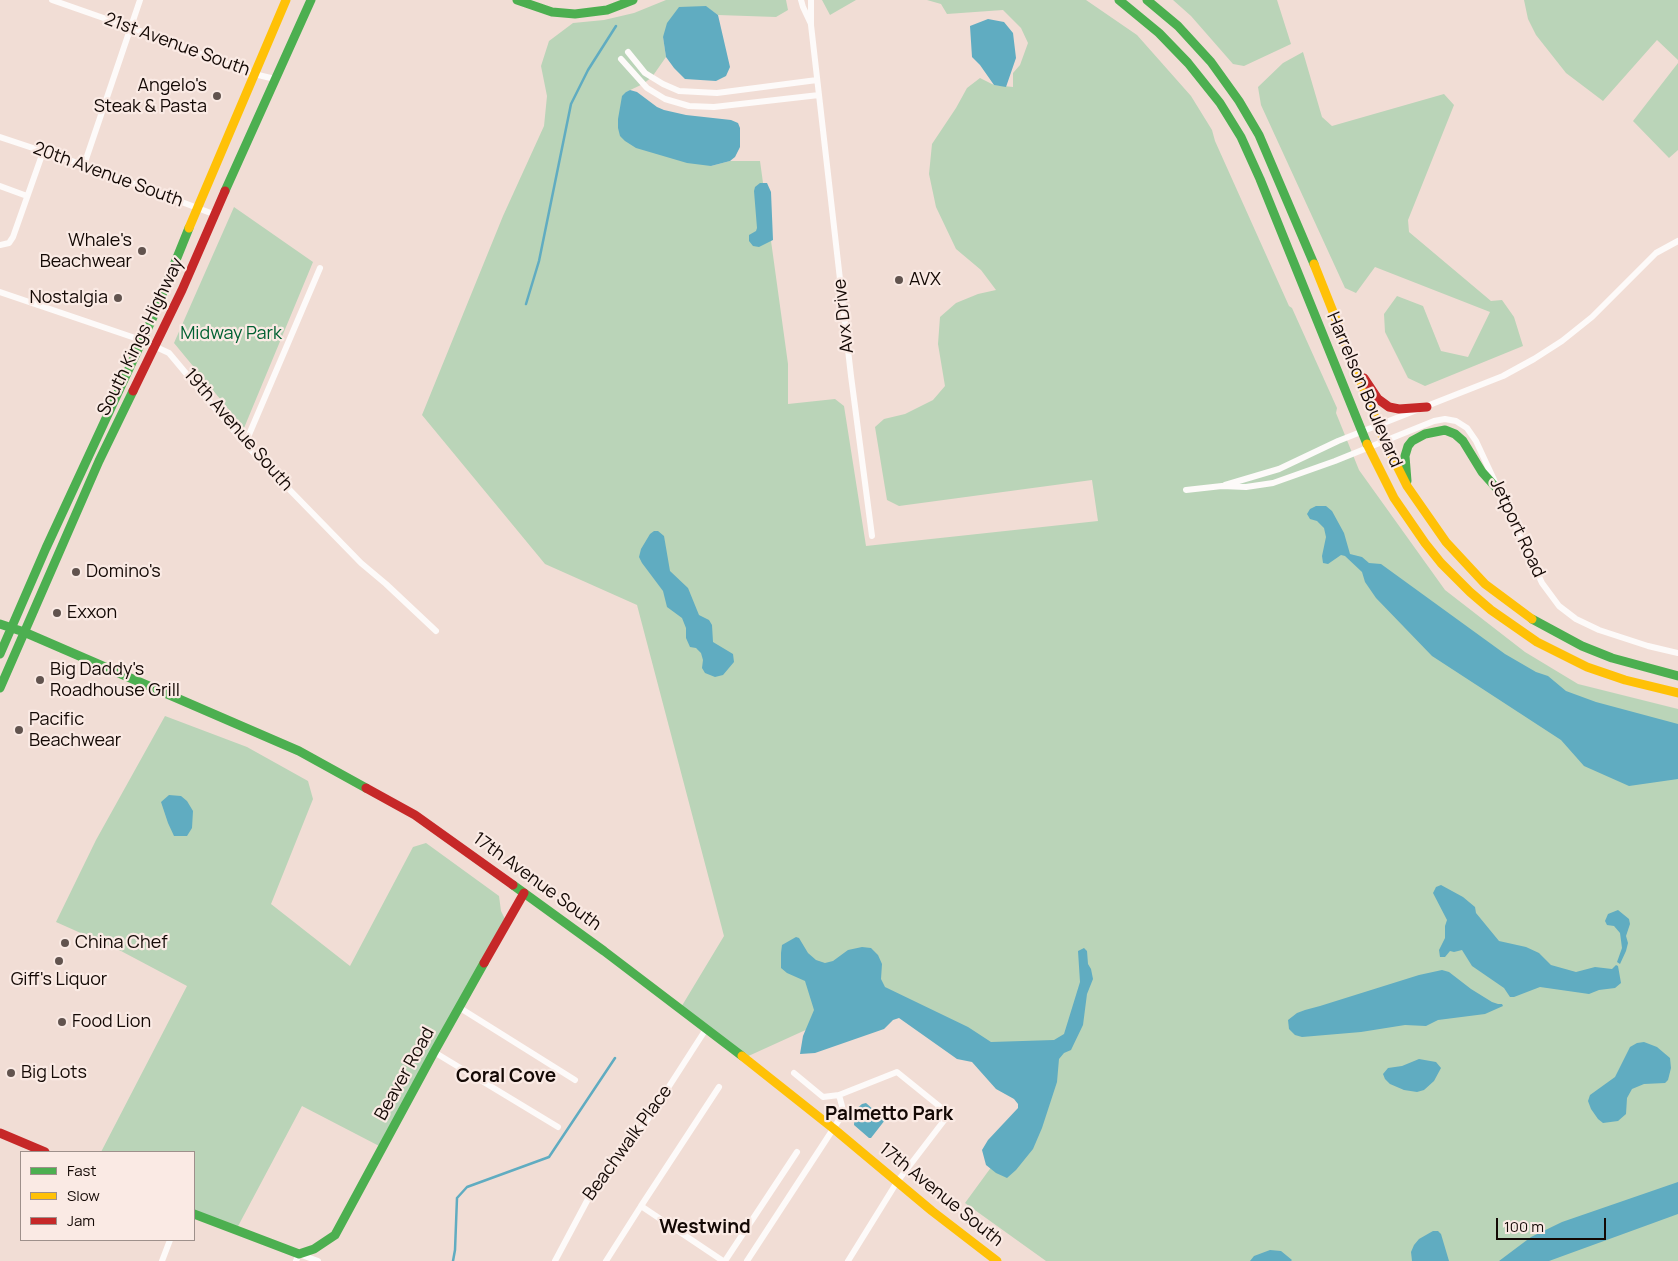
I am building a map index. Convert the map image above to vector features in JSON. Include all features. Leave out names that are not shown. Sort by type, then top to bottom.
[{"type":"main road","name":"South Kings Highway","points":[[0,654],[153,317],[197,207],[286,0]]},
{"type":"main road","name":"South Kings Highway","points":[[0,688],[99,461],[216,215],[311,0]]},
{"type":"main road","points":[[517,0],[552,12],[575,14],[607,10],[634,0]]},
{"type":"main road","name":"Harrelson Boulevard","points":[[1118,0],[1159,33],[1188,63],[1220,103],[1240,137],[1264,188],[1368,447],[1394,498],[1425,543],[1470,592],[1491,610],[1537,642],[1587,667],[1625,680],[1678,693]]},
{"type":"main road","name":"Harrelson Boulevard","points":[[1147,0],[1178,26],[1211,62],[1239,101],[1259,135],[1292,210],[1384,440],[1407,486],[1425,514],[1461,559],[1485,584],[1524,613],[1563,636],[1599,653],[1640,667],[1678,676]]},
{"type":"main road","points":[[1352,359],[1383,404],[1399,409],[1426,407]]},
{"type":"main road","points":[[1407,486],[1405,452],[1408,446],[1416,439],[1439,430],[1455,434],[1463,441],[1482,472],[1500,492]]},
{"type":"main road","name":"17th Avenue South","points":[[0,624],[24,632],[299,751],[415,815],[604,950],[834,1128],[932,1212],[997,1261]]},
{"type":"main road","name":"Beaver Road","points":[[297,1258],[314,1250],[335,1236],[434,1052],[524,893]]},
{"type":"main road","points":[[0,1133],[43,1151]]},
{"type":"main road","points":[[195,1214],[297,1258]]},
{"type":"street","name":"21st Avenue South","points":[[52,0],[254,74],[275,79]]},
{"type":"street","points":[[84,165],[140,0]]},
{"type":"street","points":[[801,0],[811,25]]},
{"type":"street","name":"Avx Drive","points":[[811,0],[811,25],[817,80],[851,376],[872,536]]},
{"type":"street","points":[[628,52],[645,72],[679,91],[720,92],[817,80]]},
{"type":"street","points":[[621,59],[647,88],[665,99],[689,106],[722,106],[819,95]]},
{"type":"street","points":[[720,92],[722,106]]},
{"type":"street","name":"20th Avenue South","points":[[0,137],[84,165],[216,215]]},
{"type":"street","points":[[0,245],[9,243],[13,237],[44,152]]},
{"type":"street","points":[[0,186],[27,196]]},
{"type":"street","points":[[1186,490],[1222,486],[1279,469],[1338,441],[1503,376],[1534,360],[1562,341],[1592,317],[1656,254],[1678,241]]},
{"type":"street","points":[[245,444],[320,268]]},
{"type":"street","name":"19th Avenue South","points":[[0,292],[141,340],[154,348],[169,353],[245,444],[360,563],[386,584],[436,632]]},
{"type":"street","name":"Jetport Road","points":[[1222,486],[1246,487],[1273,483],[1434,421],[1445,419],[1456,421],[1467,428],[1476,440],[1550,597],[1576,619],[1599,630],[1678,654]]},
{"type":"street","points":[[460,1008],[576,1080]]},
{"type":"street","name":"Beachwalk Place","points":[[556,1261],[588,1199],[639,1133],[706,1029]]},
{"type":"street","points":[[434,1052],[558,1128]]},
{"type":"street","points":[[794,1073],[823,1097],[839,1095],[897,1072],[948,1114],[897,1182],[848,1261]]},
{"type":"street","points":[[606,1261],[718,1087]]},
{"type":"street","points":[[747,1261],[839,1120],[842,1106],[839,1095]]},
{"type":"street","points":[[641,1206],[724,1261],[797,1152]]},
{"type":"street","points":[[162,1261],[170,1241]]},
{"type":"street","points":[[297,1258],[318,1261]]},
{"type":"green space","points":[[666,0],[786,0],[788,10],[776,17],[718,15],[705,6],[663,37],[666,57],[652,77],[643,84],[626,92],[711,166],[730,161],[760,161],[788,364],[788,404],[835,399],[844,406],[866,546],[1098,521],[1092,480],[899,506],[887,500],[875,427],[884,419],[905,414],[933,400],[945,386],[938,344],[940,317],[956,303],[978,294],[996,290],[981,270],[956,249],[936,207],[929,174],[932,144],[967,88],[980,78],[994,85],[1013,87],[1013,73],[1020,65],[1028,43],[1021,28],[1003,10],[947,14],[941,4],[927,0],[1086,0],[1137,35],[1191,96],[1212,130],[1215,141],[1289,306],[1292,308],[1337,408],[1336,413],[1359,470],[1445,590],[1525,652],[1578,684],[1678,709],[1678,1261],[1046,1261],[965,1203],[1041,1099],[887,993],[744,1058],[680,1009],[724,936],[637,605],[545,564],[422,415],[503,216],[544,126],[547,96],[541,66],[549,41],[573,23],[604,20],[634,13]]},
{"type":"green space","points":[[822,0],[856,0],[830,15]]},
{"type":"green space","points":[[1173,0],[1277,0],[1291,44],[1244,66],[1233,64],[1191,16]]},
{"type":"green space","points":[[1524,0],[1678,0],[1678,60],[1657,40],[1603,101],[1566,73],[1536,35],[1528,19]]},
{"type":"green space","points":[[1303,52],[1322,117],[1332,126],[1444,94],[1454,105],[1408,220],[1409,232],[1491,301],[1502,300],[1514,317],[1523,346],[1425,386],[1408,378],[1385,332],[1384,314],[1397,296],[1423,306],[1441,351],[1468,357],[1490,312],[1375,267],[1356,293],[1345,288],[1261,105],[1258,87],[1283,63]]},
{"type":"green space","points":[[1678,63],[1678,150],[1669,158],[1633,121]]},
{"type":"green space","name":"Midway Park","points":[[234,207],[313,262],[244,428],[174,343]]},
{"type":"green space","points":[[165,716],[247,747],[308,781],[313,799],[271,904],[350,966],[413,847],[426,843],[499,896],[501,911],[507,923],[383,1148],[302,1106],[236,1230],[195,1213],[195,1151],[102,1151],[187,986],[121,951],[56,922],[96,840]]},
{"type":"water","points":[[706,6],[718,15],[730,67],[726,76],[716,81],[685,79],[666,57],[663,37],[667,23],[679,7]]},
{"type":"water","points":[[988,19],[1004,22],[1013,33],[1016,58],[1006,87],[994,85],[972,57],[970,26]]},
{"type":"water","points":[[630,90],[637,92],[664,110],[686,115],[731,120],[738,123],[740,128],[740,147],[735,157],[730,161],[711,166],[687,163],[636,148],[625,141],[620,136],[618,119],[622,96]]},
{"type":"water","points":[[760,183],[767,183],[771,192],[773,240],[759,247],[753,246],[749,241],[749,235],[756,231],[757,228],[754,191],[755,187]]},
{"type":"water","points":[[1316,506],[1326,506],[1332,511],[1344,533],[1350,554],[1362,557],[1369,563],[1381,564],[1505,654],[1536,672],[1548,676],[1566,691],[1596,702],[1678,724],[1678,779],[1629,786],[1584,766],[1561,740],[1432,656],[1376,598],[1365,582],[1362,572],[1345,556],[1341,555],[1328,564],[1323,563],[1322,556],[1326,537],[1324,528],[1317,521],[1310,519],[1307,514],[1310,509]]},
{"type":"water","points":[[654,531],[658,531],[664,536],[670,571],[688,588],[699,615],[709,620],[712,625],[713,642],[733,654],[734,662],[723,675],[715,677],[705,673],[702,668],[703,660],[701,653],[696,648],[690,647],[686,638],[686,628],[682,618],[667,607],[663,591],[639,557],[641,549]]},
{"type":"water","points":[[169,795],[181,796],[187,801],[193,811],[192,828],[187,836],[174,836],[168,823],[161,802]]},
{"type":"water","points":[[1441,885],[1463,897],[1475,907],[1476,913],[1499,941],[1526,947],[1539,953],[1551,965],[1576,972],[1595,967],[1612,969],[1616,965],[1618,966],[1621,983],[1615,988],[1599,990],[1589,994],[1540,987],[1510,997],[1504,988],[1472,966],[1462,950],[1450,951],[1445,957],[1440,957],[1439,950],[1445,938],[1447,920],[1433,893],[1436,887]]},
{"type":"water","points":[[1618,910],[1629,919],[1630,924],[1626,936],[1628,943],[1626,951],[1620,964],[1617,962],[1622,948],[1620,933],[1614,926],[1607,925],[1605,921],[1608,914]]},
{"type":"water","points":[[796,937],[799,938],[808,953],[816,960],[825,963],[833,961],[848,950],[862,947],[871,948],[878,955],[882,964],[881,979],[885,987],[968,1027],[991,1042],[1054,1040],[1064,1034],[1080,982],[1078,951],[1084,948],[1087,951],[1088,964],[1093,979],[1087,994],[1083,1025],[1071,1050],[1064,1053],[1059,1059],[1057,1082],[1042,1128],[1033,1149],[1016,1170],[1007,1178],[996,1173],[986,1165],[982,1150],[988,1140],[1018,1108],[1018,1104],[1014,1099],[996,1089],[972,1062],[957,1059],[899,1018],[893,1020],[884,1029],[815,1053],[800,1054],[803,1036],[814,1010],[805,981],[787,973],[781,968],[782,945]]},
{"type":"water","points":[[1442,970],[1449,972],[1492,1002],[1502,1004],[1503,1006],[1485,1014],[1438,1020],[1426,1026],[1405,1025],[1361,1032],[1302,1037],[1295,1035],[1289,1029],[1288,1020],[1297,1013],[1419,975]]},
{"type":"water","points":[[1644,1042],[1657,1047],[1670,1058],[1671,1068],[1668,1080],[1665,1083],[1644,1084],[1632,1089],[1627,1098],[1626,1114],[1618,1121],[1603,1123],[1591,1109],[1588,1101],[1590,1095],[1615,1077],[1630,1047]]},
{"type":"water","points":[[1419,1059],[1436,1062],[1441,1068],[1434,1081],[1424,1090],[1417,1092],[1404,1090],[1390,1084],[1385,1079],[1383,1074],[1388,1068],[1402,1066]]},
{"type":"water","points":[[866,1103],[885,1120],[871,1138],[854,1125],[855,1110]]},
{"type":"water","points":[[1678,1182],[1678,1214],[1549,1261],[1499,1261],[1531,1237],[1562,1222]]},
{"type":"water","points":[[1433,1231],[1438,1231],[1441,1234],[1449,1261],[1412,1261],[1411,1252],[1414,1245],[1419,1239]]},
{"type":"water","points":[[1270,1250],[1281,1251],[1292,1260],[1250,1261],[1254,1256]]},
{"type":"waterway","points":[[526,304],[539,261],[571,104],[588,70],[616,26]]},
{"type":"waterway","points":[[453,1261],[457,1198],[467,1187],[549,1157],[615,1058]]},
{"type":"traffic: fast","points":[[225,191],[311,0]]},
{"type":"traffic: fast","points":[[517,0],[552,12],[575,14],[607,10],[633,0]]},
{"type":"traffic: fast","points":[[1119,0],[1159,33],[1188,63],[1220,103],[1241,137],[1260,179],[1367,444]]},
{"type":"traffic: fast","points":[[1147,0],[1178,26],[1211,62],[1239,101],[1259,135],[1314,264]]},
{"type":"traffic: fast","points":[[0,654],[46,548],[153,317],[189,228]]},
{"type":"traffic: fast","points":[[0,688],[99,461],[133,391]]},
{"type":"traffic: fast","points":[[1407,481],[1405,456],[1408,446],[1412,441],[1425,434],[1445,430],[1455,434],[1463,441],[1482,472],[1500,492]]},
{"type":"traffic: fast","points":[[1532,619],[1582,646],[1612,658],[1678,676]]},
{"type":"traffic: fast","points":[[0,624],[24,632],[299,751],[366,788]]},
{"type":"traffic: fast","points":[[513,885],[604,951],[742,1056]]},
{"type":"traffic: fast","points":[[195,1214],[299,1254],[314,1249],[335,1235],[484,963]]},
{"type":"traffic: slow","points":[[189,228],[286,0]]},
{"type":"traffic: slow","points":[[1314,264],[1384,440],[1407,486],[1446,542],[1485,584],[1532,619]]},
{"type":"traffic: slow","points":[[1367,444],[1394,498],[1425,543],[1441,563],[1491,610],[1537,642],[1587,667],[1625,680],[1678,693]]},
{"type":"traffic: slow","points":[[742,1056],[834,1129],[932,1211],[997,1261]]},
{"type":"traffic: jam","points":[[133,391],[182,290],[225,191]]},
{"type":"traffic: jam","points":[[1364,378],[1378,399],[1389,407],[1399,409],[1427,407]]},
{"type":"traffic: jam","points":[[366,788],[415,815],[513,885]]},
{"type":"traffic: jam","points":[[484,963],[524,893]]},
{"type":"traffic: jam","points":[[0,1133],[43,1151]]},
{"type":"place","name":"Angelo's Steak & Pasta","points":[[217,96]]},
{"type":"place","name":"Whale's Beachwear","points":[[142,251]]},
{"type":"place","name":"AVX","points":[[899,280]]},
{"type":"place","name":"Nostalgia","points":[[118,298]]},
{"type":"place","name":"Domino's","points":[[76,572]]},
{"type":"place","name":"Exxon","points":[[57,613]]},
{"type":"place","name":"Big Daddy's Roadhouse Grill","points":[[40,680]]},
{"type":"place","name":"Pacific Beachwear","points":[[19,730]]},
{"type":"place","name":"China Chef","points":[[65,943]]},
{"type":"place","name":"Giff's Liquor","points":[[59,961]]},
{"type":"place","name":"Food Lion","points":[[62,1022]]},
{"type":"place","name":"Big Lots","points":[[11,1073]]},
{"type":"district","name":"Coral Cove","points":[[506,1077]]},
{"type":"district","name":"Palmetto Park","points":[[889,1115]]},
{"type":"district","name":"Westwind","points":[[705,1228]]}]
